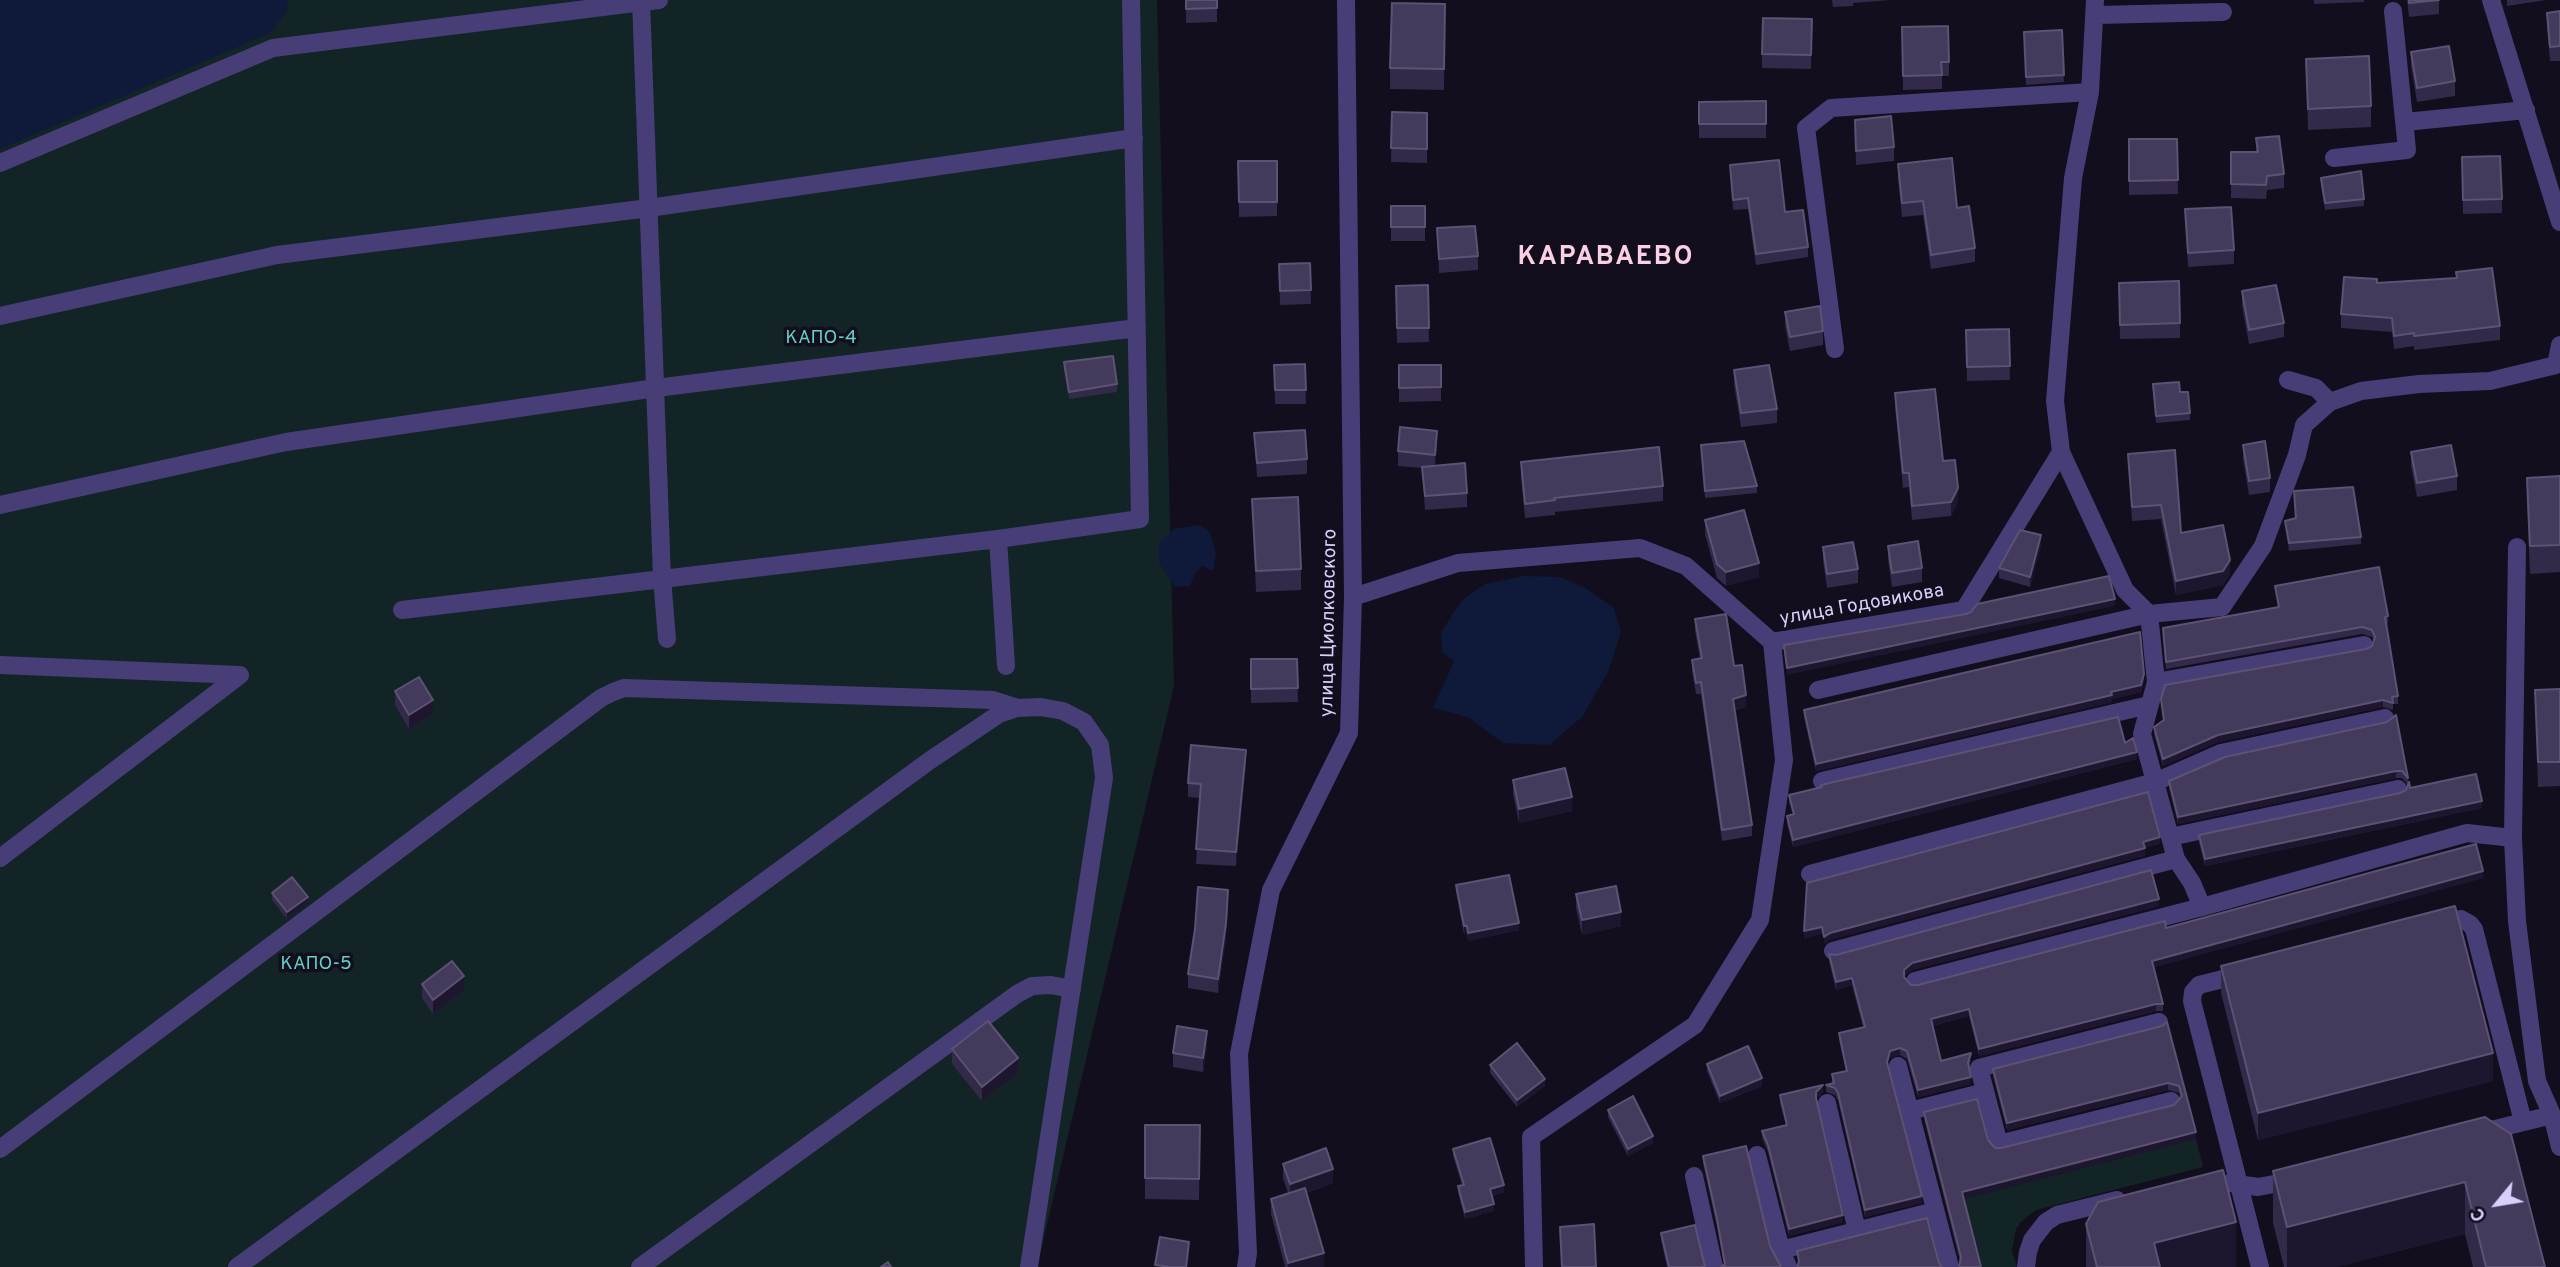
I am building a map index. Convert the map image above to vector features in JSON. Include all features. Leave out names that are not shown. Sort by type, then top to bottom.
[{"type":"street","points":[[402,610],[998,539],[1140,519],[1131,0]]},
{"type":"street","name":"улица Циолковского","points":[[1246,1267],[1248,1253],[1239,1054],[1272,890],[1349,733],[1353,597],[1346,0]]},
{"type":"street","points":[[2491,0],[2560,222]]},
{"type":"street","points":[[0,163],[272,48],[647,1],[649,208],[662,578],[667,639]]},
{"type":"street","points":[[2202,907],[2192,883],[2176,859],[2142,734],[2156,682],[2149,614],[2125,590],[2061,452],[2055,401],[2071,192],[2090,92],[2095,8],[2223,12]]},
{"type":"street","points":[[2334,158],[2407,150],[2393,11]]},
{"type":"street","points":[[1835,349],[1806,128],[1831,108],[2090,92]]},
{"type":"street","points":[[2405,122],[2526,110]]},
{"type":"street","points":[[0,316],[277,255],[649,208],[1134,138]]},
{"type":"street","points":[[0,505],[286,442],[656,388],[1137,328]]},
{"type":"street","points":[[1818,690],[2149,614],[2222,607],[2263,545],[2297,455],[2304,425],[2330,402],[2361,391],[2418,384],[2490,381],[2556,365],[2560,345]]},
{"type":"street","points":[[2288,380],[2316,388],[2330,402]]},
{"type":"street","name":"улица Годовикова","points":[[1534,1267],[1531,1137],[1695,1025],[1760,920],[1784,760],[1772,642],[1964,610],[2061,452]]},
{"type":"street","points":[[998,539],[1006,666]]},
{"type":"street","points":[[2517,547],[2513,838],[2516,921],[2537,1081],[2552,1115],[2560,1147]]},
{"type":"street","points":[[1353,597],[1458,563],[1640,548],[1686,566],[1772,642]]},
{"type":"street","points":[[2156,682],[2364,645]]},
{"type":"street","points":[[0,665],[240,675],[0,858]]},
{"type":"street","points":[[0,1149],[601,698],[613,692],[624,688],[993,700],[1018,708]]},
{"type":"street","points":[[1822,781],[2149,705]]},
{"type":"street","points":[[237,1267],[841,824],[999,714],[1018,708],[1041,706],[1063,711],[1084,722],[1100,745],[1104,778],[1029,1267]]},
{"type":"street","points":[[1810,874],[2155,782],[2221,753],[2385,718]]},
{"type":"street","points":[[2170,837],[2398,789]]},
{"type":"street","points":[[1915,981],[2202,907],[2467,834],[2513,838]]},
{"type":"street","points":[[1833,951],[2176,859]]},
{"type":"street","points":[[2416,929],[2457,919],[2466,921],[2473,929],[2523,1122]]},
{"type":"street","points":[[2253,971],[2199,985],[2192,996],[2260,1267]]},
{"type":"street","points":[[640,1267],[1017,994],[1032,986],[1051,985],[1072,989]]},
{"type":"street","points":[[2159,1022],[1979,1068],[1999,1144],[2171,1101]]},
{"type":"street","points":[[1898,1066],[1950,1267]]},
{"type":"street","points":[[1910,1111],[1985,1092]]},
{"type":"street","points":[[1827,1103],[1857,1231]]},
{"type":"street","points":[[2469,1136],[2552,1115]]},
{"type":"street","points":[[1757,1155],[1785,1259],[1857,1231],[1935,1211]]},
{"type":"street","points":[[1694,1176],[1714,1267]]},
{"type":"street","points":[[2216,1180],[2238,1185],[2266,1186],[2306,1177]]},
{"type":"street","points":[[2026,1267],[2032,1240],[2046,1222],[2057,1215],[2136,1195]]},
{"type":"green space","points":[[0,0],[1157,0],[1174,686],[1037,1267],[0,1267]]},
{"type":"green space","points":[[2196,1139],[2203,1167],[2036,1210],[2016,1229],[2012,1251],[2017,1267],[1979,1267],[1962,1199]]},
{"type":"water","points":[[0,0],[287,0],[288,10],[270,33],[0,149]]},
{"type":"water","points":[[1199,525],[1210,532],[1216,553],[1213,571],[1202,566],[1195,573],[1190,586],[1175,587],[1159,563],[1159,543],[1174,529]]},
{"type":"water","points":[[1523,576],[1560,577],[1587,589],[1614,608],[1621,632],[1608,672],[1582,717],[1549,745],[1503,743],[1468,717],[1433,708],[1454,661],[1442,652],[1441,632],[1462,600],[1485,584]]},
{"type":"building","points":[[1186,0],[1217,0],[1217,8],[1186,9]]},
{"type":"building","points":[[2409,0],[2439,0],[2409,3]]},
{"type":"building","points":[[1392,3],[1445,4],[1444,69],[1390,68]]},
{"type":"building","points":[[2560,11],[2560,46],[2550,47],[2547,13]]},
{"type":"building","points":[[1763,18],[1812,19],[1811,55],[1762,54]]},
{"type":"building","points":[[1948,26],[1949,62],[1941,62],[1942,75],[1903,76],[1902,27]]},
{"type":"building","points":[[2062,30],[2064,75],[2026,77],[2024,32]]},
{"type":"building","points":[[2449,46],[2455,81],[2417,88],[2411,52]]},
{"type":"building","points":[[2369,56],[2371,106],[2308,109],[2306,59]]},
{"type":"building","points":[[1766,101],[1766,124],[1699,124],[1699,102]]},
{"type":"building","points":[[1392,112],[1427,113],[1427,149],[1391,148]]},
{"type":"building","points":[[1891,116],[1894,147],[1856,151],[1855,120]]},
{"type":"building","points":[[2279,136],[2284,174],[2267,176],[2266,185],[2231,184],[2231,152],[2258,152],[2256,138]]},
{"type":"building","points":[[2129,139],[2177,139],[2178,180],[2129,181]]},
{"type":"building","points":[[2500,156],[2502,199],[2463,200],[2462,157]]},
{"type":"building","points":[[1952,158],[1957,208],[1969,206],[1975,248],[1931,255],[1923,201],[1902,203],[1898,164]]},
{"type":"building","points":[[1779,160],[1785,212],[1803,210],[1808,247],[1756,254],[1748,198],[1733,200],[1730,165]]},
{"type":"building","points":[[1238,161],[1277,161],[1277,202],[1239,202]]},
{"type":"building","points":[[2361,171],[2364,199],[2325,203],[2321,178]]},
{"type":"building","points":[[1391,206],[1425,206],[1425,227],[1391,227]]},
{"type":"building","points":[[2231,207],[2234,250],[2188,253],[2185,209]]},
{"type":"building","points":[[1475,226],[1478,256],[1439,259],[1437,228]]},
{"type":"building","points":[[1310,263],[1311,290],[1280,291],[1279,264]]},
{"type":"building","points":[[2492,268],[2500,326],[2394,336],[2392,318],[2341,314],[2344,277],[2377,279],[2377,283],[2457,278],[2456,272]]},
{"type":"building","points":[[2179,281],[2180,323],[2120,325],[2119,283]]},
{"type":"building","points":[[1428,285],[1429,328],[1397,328],[1396,286]]},
{"type":"building","points":[[2276,285],[2284,323],[2249,330],[2242,291]]},
{"type":"building","points":[[1820,306],[1823,331],[1790,337],[1785,312]]},
{"type":"building","points":[[2009,329],[2010,366],[1967,367],[1966,330]]},
{"type":"building","points":[[1113,356],[1117,384],[1069,392],[1064,362]]},
{"type":"building","points":[[1305,364],[1306,390],[1275,390],[1274,365]]},
{"type":"building","points":[[1399,365],[1441,365],[1441,387],[1399,388]]},
{"type":"building","points":[[1769,365],[1777,409],[1741,413],[1734,370]]},
{"type":"building","points":[[2179,382],[2180,392],[2188,392],[2190,413],[2156,416],[2153,384]]},
{"type":"building","points":[[1935,389],[1943,461],[1955,460],[1958,488],[1951,502],[1912,506],[1909,473],[1903,473],[1895,393]]},
{"type":"building","points":[[1400,427],[1437,431],[1435,455],[1398,451]]},
{"type":"building","points":[[1305,430],[1307,459],[1257,463],[1254,433]]},
{"type":"building","points":[[1744,441],[1757,486],[1705,491],[1701,445]]},
{"type":"building","points":[[2265,441],[2270,478],[2249,481],[2243,445]]},
{"type":"building","points":[[2451,445],[2457,476],[2417,483],[2411,452]]},
{"type":"building","points":[[1659,447],[1663,486],[1554,498],[1555,500],[1525,504],[1521,462]]},
{"type":"building","points":[[2175,450],[2181,533],[2223,525],[2230,560],[2223,571],[2176,581],[2161,505],[2132,507],[2128,454]]},
{"type":"building","points":[[1465,463],[1467,493],[1425,496],[1422,467]]},
{"type":"building","points":[[2560,476],[2560,545],[2530,546],[2527,478]]},
{"type":"building","points":[[2353,487],[2361,537],[2289,543],[2285,521],[2296,518],[2294,491]]},
{"type":"building","points":[[1298,497],[1301,569],[1256,571],[1252,499]]},
{"type":"building","points":[[1744,510],[1759,563],[1726,572],[1717,564],[1705,520]]},
{"type":"building","points":[[2020,530],[2041,535],[2030,577],[1999,568]]},
{"type":"building","points":[[1918,541],[1922,568],[1892,573],[1888,546]]},
{"type":"building","points":[[1853,542],[1858,569],[1827,574],[1823,547]]},
{"type":"building","points":[[2379,567],[2398,696],[2392,697],[2393,703],[2383,700],[2218,735],[2163,759],[2154,727],[2164,720],[2161,699],[2165,685],[2366,649],[2372,646],[2375,637],[2372,630],[2362,627],[2166,662],[2163,628],[2279,607],[2275,586]]},
{"type":"building","points":[[2109,576],[2115,599],[1787,668],[1784,645],[1966,614],[1977,604]]},
{"type":"building","points":[[1726,614],[1734,666],[1742,665],[1746,695],[1733,699],[1752,825],[1722,830],[1701,682],[1696,683],[1692,660],[1702,658],[1695,619]]},
{"type":"building","points":[[2140,632],[2144,674],[2141,685],[2111,692],[2112,695],[1816,764],[1804,710]]},
{"type":"building","points":[[1251,659],[1297,659],[1298,688],[1251,689]]},
{"type":"building","points":[[419,677],[433,700],[409,715],[395,691]]},
{"type":"building","points":[[2560,689],[2560,762],[2538,762],[2535,690]]},
{"type":"building","points":[[2396,715],[2408,778],[2402,771],[2396,771],[2178,817],[2169,781],[2225,757],[2387,722]]},
{"type":"building","points":[[2118,717],[2125,743],[2133,738],[2137,752],[1793,840],[1787,816],[1794,814],[1789,795],[1822,787],[1821,785]]},
{"type":"building","points":[[1191,745],[1246,750],[1236,852],[1196,849],[1201,784],[1188,783]]},
{"type":"building","points":[[1565,768],[1572,797],[1519,809],[1513,780]]},
{"type":"building","points":[[2476,774],[2482,801],[2205,859],[2199,835],[2400,793],[2406,790],[2409,782],[2410,788]]},
{"type":"building","points":[[2148,792],[2160,837],[2143,842],[2145,848],[1830,933],[1824,937],[1822,927],[1804,931],[1807,883]]},
{"type":"building","points":[[2476,844],[2483,871],[2152,961],[2163,1004],[1979,1049],[1969,1009],[1931,1019],[1941,1061],[1971,1053],[1968,1063],[1971,1077],[1918,1090],[1907,1051],[1900,1048],[1890,1051],[1887,1062],[1922,1196],[1865,1210],[1838,1093],[1835,1088],[1826,1085],[1834,1083],[1832,1074],[1847,1071],[1839,1033],[1865,1027],[1852,978],[1836,982],[1829,954],[1836,955],[2151,870],[2159,899],[1912,963],[1904,970],[1904,977],[1911,985],[1918,985],[2165,921],[2166,928]]},
{"type":"building","points":[[1509,875],[1519,923],[1468,933],[1467,926],[1464,926],[1456,885]]},
{"type":"building","points":[[292,877],[308,897],[287,912],[272,893]]},
{"type":"building","points":[[1616,886],[1621,912],[1582,920],[1576,894]]},
{"type":"building","points":[[1198,887],[1228,890],[1218,979],[1188,974]]},
{"type":"building","points":[[2455,906],[2493,1053],[2258,1113],[2221,966]]},
{"type":"building","points":[[452,961],[464,976],[433,1000],[422,984]]},
{"type":"building","points":[[988,1021],[1018,1058],[982,1087],[952,1049]]},
{"type":"building","points":[[2167,1022],[2196,1132],[1962,1192],[1981,1267],[1959,1267],[1961,1257],[1924,1112],[1977,1099],[1988,1140],[1995,1148],[2001,1148],[2174,1105],[2182,1096],[2179,1086],[2168,1083],[2007,1123],[1993,1069],[2162,1026]]},
{"type":"building","points":[[1177,1026],[1207,1031],[1203,1058],[1173,1053]]},
{"type":"building","points":[[1517,1043],[1545,1079],[1517,1100],[1490,1065]]},
{"type":"building","points":[[1748,1046],[1762,1078],[1720,1096],[1707,1064]]},
{"type":"building","points":[[1823,1085],[1816,1092],[1816,1098],[1843,1215],[1789,1229],[1762,1131],[1787,1125],[1780,1095]]},
{"type":"building","points":[[1633,1096],[1653,1136],[1628,1149],[1608,1110]]},
{"type":"building","points":[[2485,1117],[2511,1134],[2545,1267],[2486,1267],[2465,1182],[2287,1227],[2273,1171]]},
{"type":"building","points":[[1145,1125],[1200,1125],[1199,1179],[1145,1178]]},
{"type":"building","points":[[1490,1138],[1504,1185],[1490,1189],[1494,1204],[1465,1212],[1458,1186],[1464,1185],[1453,1149]]},
{"type":"building","points":[[1746,1146],[1770,1246],[1781,1267],[1721,1267],[1725,1264],[1703,1156]]},
{"type":"building","points":[[1326,1148],[1333,1169],[1290,1184],[1283,1164]]},
{"type":"building","points":[[2223,1170],[2236,1222],[2154,1243],[2160,1267],[2097,1267],[2086,1224],[2098,1202]]},
{"type":"building","points":[[1305,1188],[1324,1253],[1288,1263],[1271,1199]]},
{"type":"building","points":[[1927,1218],[1942,1267],[1797,1267],[1797,1251]]},
{"type":"building","points":[[1594,1224],[1596,1267],[1562,1267],[1560,1227]]},
{"type":"building","points":[[1695,1225],[1705,1267],[1669,1267],[1661,1233]]},
{"type":"building","points":[[1160,1237],[1189,1242],[1186,1267],[1155,1265]]},
{"type":"district","name":"КАРАВАЕВО","points":[[1606,259]]},
{"type":"park label","name":"КАПО-4","points":[[821,339]]},
{"type":"park label","name":"КАПО-5","points":[[316,965]]}]
